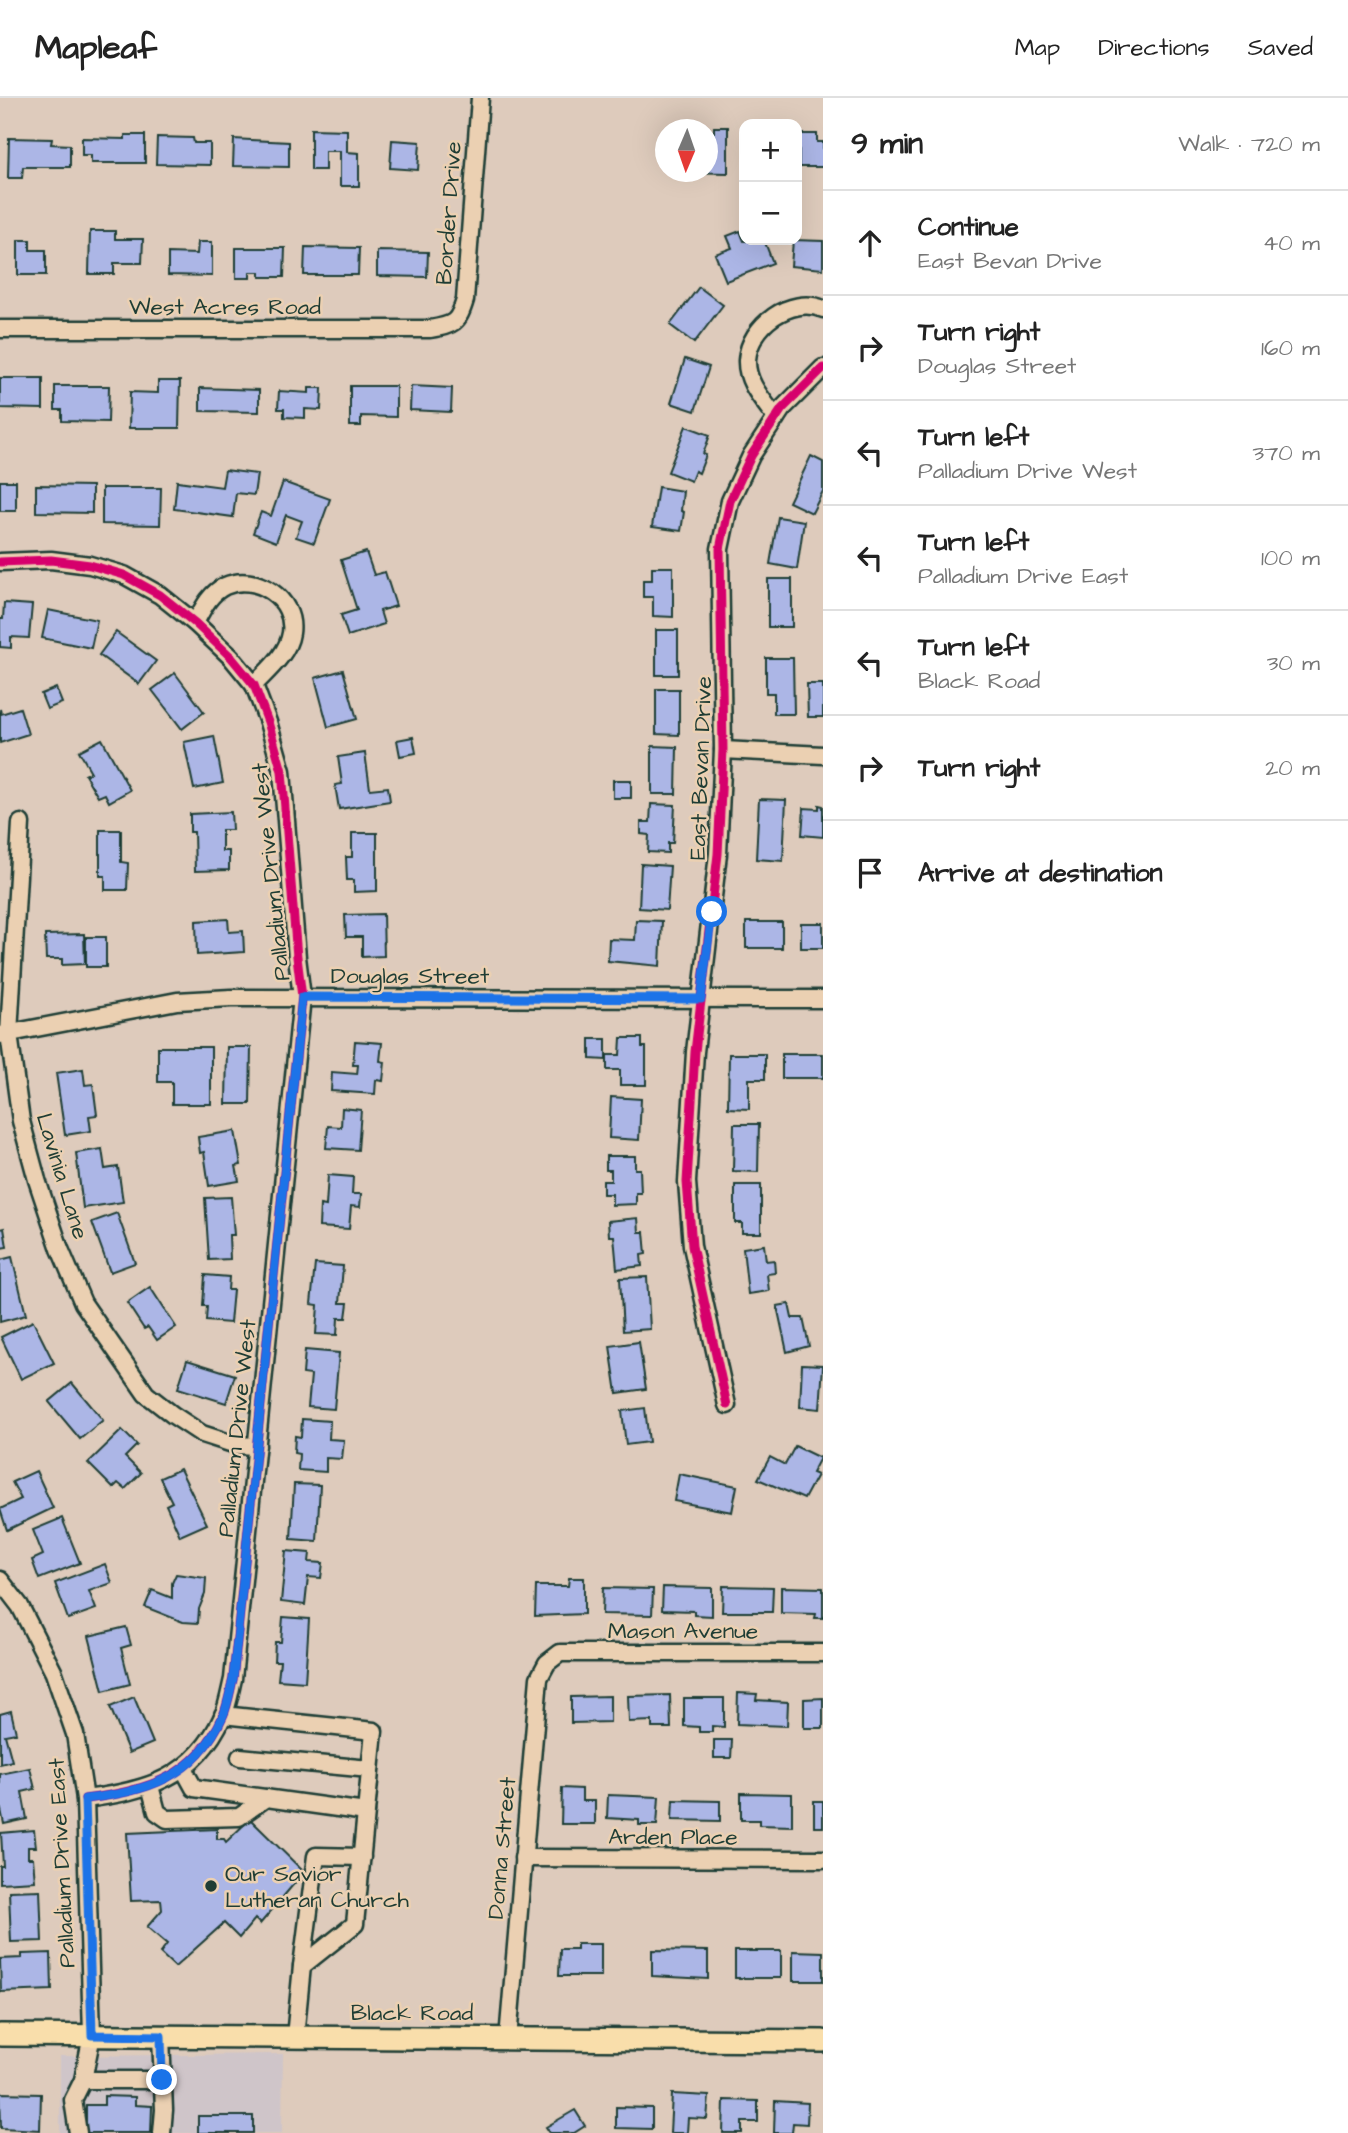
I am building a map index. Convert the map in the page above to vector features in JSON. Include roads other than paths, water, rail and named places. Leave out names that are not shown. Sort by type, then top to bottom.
[{"type":"main road","name":"Black Road","points":[[0,2035],[823,2041]]},
{"type":"street","name":"Border Drive","points":[[449,326],[460,317],[465,300],[480,98]]},
{"type":"street","points":[[776,418],[753,385],[747,360],[754,338],[775,315],[788,309],[802,306],[823,309]]},
{"type":"street","name":"West Acres Road","points":[[0,329],[430,329],[449,326]]},
{"type":"street","name":"East Bevan Drive","points":[[727,1405],[692,1246],[687,1182],[689,1125],[717,866],[723,750],[720,549],[730,501],[751,456],[782,409],[823,368]]},
{"type":"street","name":"Palladium Drive West","points":[[0,562],[51,560],[90,565],[124,575],[160,595],[195,622],[231,657],[254,685],[282,771],[302,997],[233,1679],[223,1715],[206,1744],[183,1768],[150,1786],[127,1793],[85,1799]]},
{"type":"street","points":[[195,622],[208,599],[226,585],[249,583],[271,590],[286,605],[291,633],[281,655],[254,685]]},
{"type":"street","points":[[723,750],[823,755]]},
{"type":"street","name":"Lavinia Lane","points":[[21,822],[4,1034],[21,1121],[60,1249],[83,1303],[146,1394],[202,1434],[236,1446],[257,1446]]},
{"type":"street","name":"Douglas Street","points":[[4,1034],[177,1002],[302,997],[823,999]]},
{"type":"street","name":"Palladium Drive East","points":[[0,1580],[20,1606],[54,1673],[75,1734],[85,1799],[92,2035],[83,2080],[73,2100],[78,2133]]},
{"type":"street","name":"Mason Avenue","points":[[547,1663],[560,1653],[823,1653]]},
{"type":"street","name":"Donna Street","points":[[508,2039],[540,1678],[547,1663]]},
{"type":"street","points":[[223,1715],[374,1731],[355,1924],[302,1966]]},
{"type":"street","points":[[240,1757],[370,1769]]},
{"type":"street","points":[[183,1768],[194,1788],[366,1812]]},
{"type":"street","points":[[150,1786],[156,1812],[167,1819],[239,1817],[266,1798]]},
{"type":"street","points":[[295,2037],[316,1856],[362,1857]]},
{"type":"street","name":"Arden Place","points":[[523,1858],[823,1859]]},
{"type":"street","points":[[161,2036],[164,2110],[162,2133]]},
{"type":"street","points":[[83,2080],[162,2080]]},
{"type":"place","name":"Our Savior Lutheran Church","points":[[211,1886]]}]
